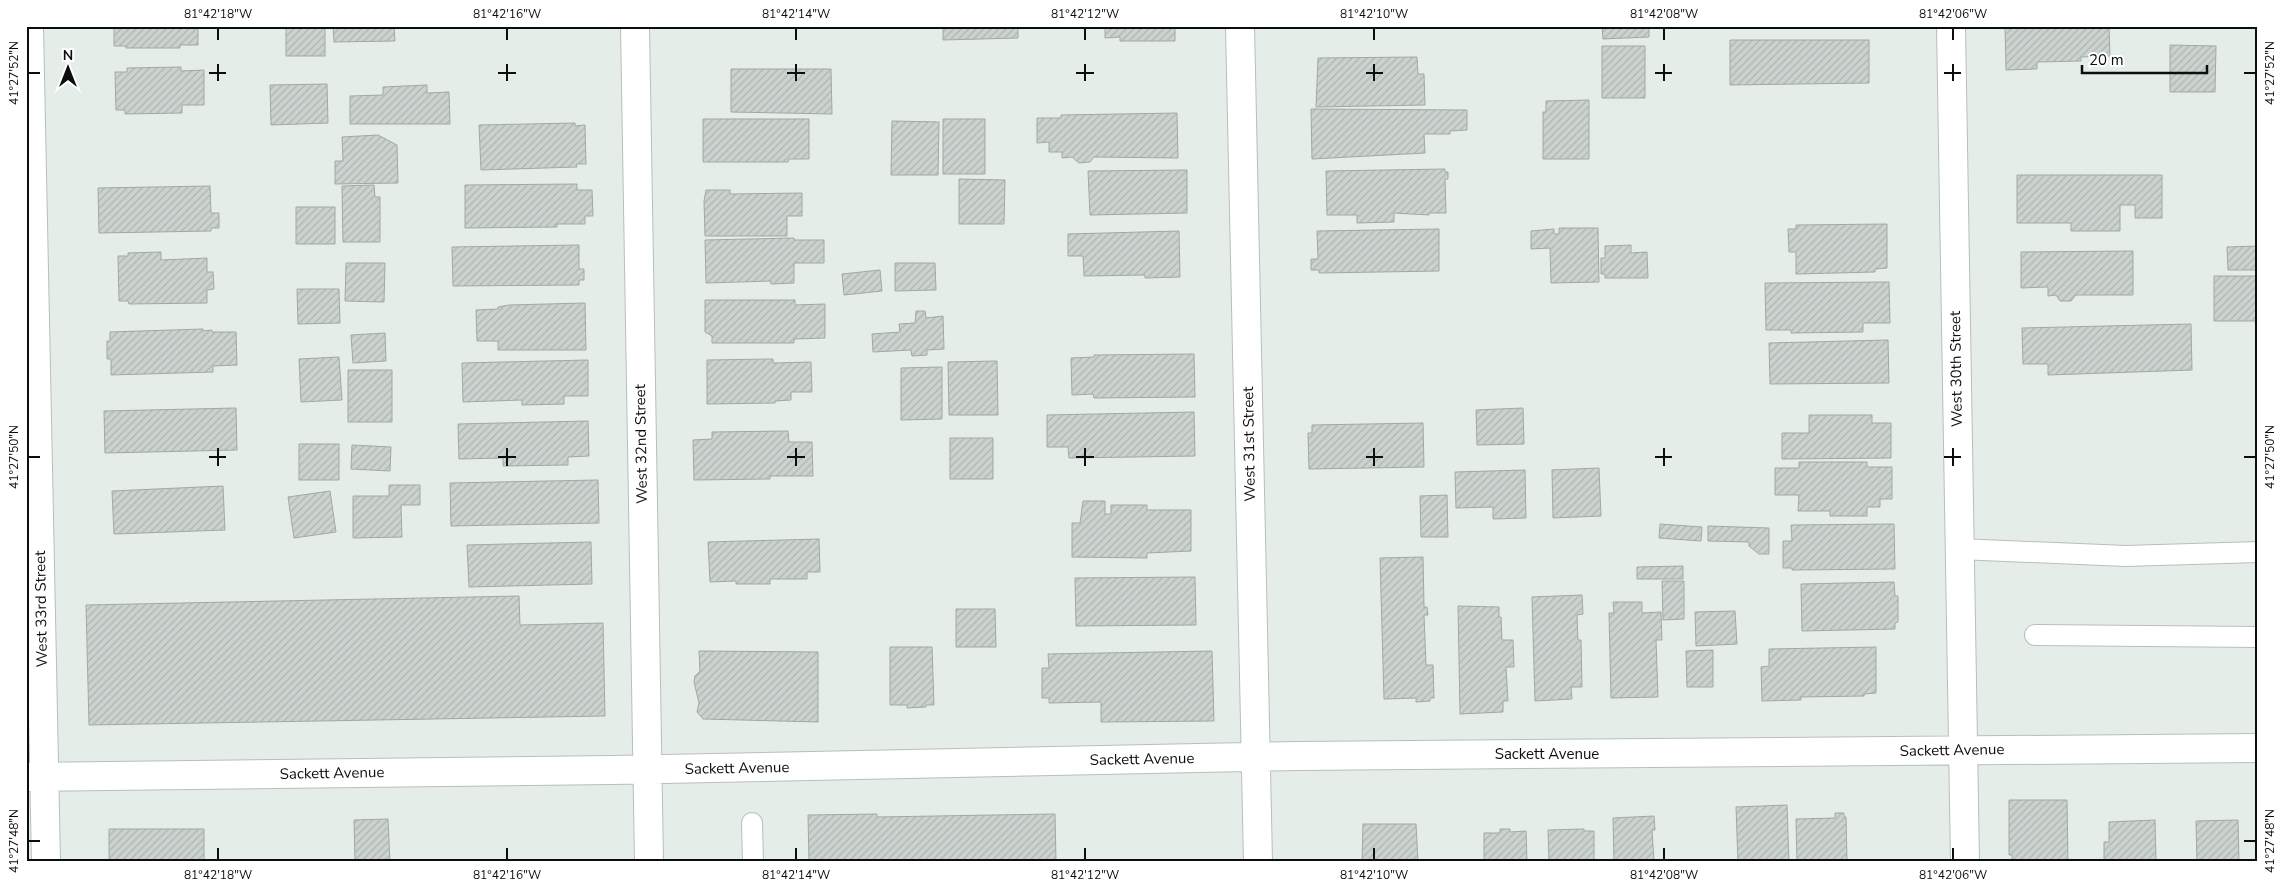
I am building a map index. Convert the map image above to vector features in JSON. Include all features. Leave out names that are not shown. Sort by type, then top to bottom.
[{"type":"street","name":"West 33rd Street","points":[[29,26],[35,777],[46,862]]},
{"type":"street","name":"West 32nd Street","points":[[635,26],[649,862]]},
{"type":"street","name":"West 31st Street","points":[[1240,26],[1254,757],[1258,862]]},
{"type":"street","name":"West 30th Street","points":[[1951,26],[1965,862]]},
{"type":"street","name":"Sackett Avenue","points":[[35,777],[646,770],[1254,757],[2258,748]]},
{"type":"lane","points":[[1959,549],[2126,556],[2258,552]]},
{"type":"lane","points":[[2035,635],[2258,638]]},
{"type":"lane","points":[[752,823],[753,862]]},
{"type":"building","points":[[114,26],[198,26],[198,45],[180,45],[180,48],[126,48],[126,46],[114,46]]},
{"type":"building","points":[[286,26],[325,26],[325,56],[286,56]]},
{"type":"building","points":[[333,26],[394,26],[395,41],[334,42]]},
{"type":"building","points":[[943,26],[1018,26],[1018,38],[943,40]]},
{"type":"building","points":[[1105,26],[1175,26],[1175,41],[1120,41],[1120,37],[1105,38]]},
{"type":"building","points":[[1602,26],[1649,26],[1649,37],[1603,39]]},
{"type":"building","points":[[2005,26],[2109,26],[2110,56],[2081,57],[2081,61],[2037,62],[2037,69],[2006,70]]},
{"type":"building","points":[[1730,40],[1869,40],[1869,83],[1730,85]]},
{"type":"building","points":[[2170,45],[2216,46],[2215,92],[2170,92]]},
{"type":"building","points":[[1602,46],[1645,46],[1645,98],[1602,98]]},
{"type":"building","points":[[1417,57],[1418,74],[1424,74],[1425,105],[1316,107],[1318,58]]},
{"type":"building","points":[[181,67],[181,71],[204,70],[204,105],[182,105],[182,113],[125,114],[125,110],[116,110],[115,72],[127,72],[127,68]]},
{"type":"building","points":[[731,69],[831,69],[832,114],[731,112]]},
{"type":"building","points":[[327,84],[328,123],[271,125],[270,85]]},
{"type":"building","points":[[427,85],[427,93],[449,92],[450,124],[350,124],[350,96],[383,95],[383,87]]},
{"type":"building","points":[[1589,100],[1589,159],[1543,159],[1543,112],[1546,112],[1546,101]]},
{"type":"building","points":[[1311,109],[1467,110],[1467,130],[1450,131],[1450,134],[1424,134],[1425,153],[1312,159]]},
{"type":"building","points":[[1177,113],[1178,158],[1094,157],[1090,162],[1079,163],[1072,157],[1062,158],[1062,152],[1049,152],[1049,142],[1037,143],[1037,118],[1061,118],[1061,115]]},
{"type":"building","points":[[703,119],[809,119],[809,159],[789,159],[788,162],[703,162]]},
{"type":"building","points":[[943,119],[985,119],[985,174],[943,174]]},
{"type":"building","points":[[892,121],[939,122],[938,175],[891,175]]},
{"type":"building","points":[[575,123],[575,126],[585,125],[586,164],[576,164],[577,167],[481,170],[479,125]]},
{"type":"building","points":[[378,135],[397,145],[398,183],[335,184],[335,161],[343,161],[342,137]]},
{"type":"building","points":[[1445,169],[1445,172],[1448,172],[1448,179],[1445,179],[1446,213],[1429,213],[1429,215],[1394,213],[1394,222],[1357,223],[1357,215],[1327,215],[1326,171]]},
{"type":"building","points":[[1187,170],[1187,213],[1090,215],[1088,171]]},
{"type":"building","points":[[2017,175],[2162,175],[2162,218],[2135,218],[2135,205],[2120,205],[2120,231],[2071,231],[2071,223],[2017,223]]},
{"type":"building","points":[[959,179],[1005,180],[1004,224],[959,224]]},
{"type":"building","points":[[577,184],[577,190],[592,190],[593,216],[585,216],[585,224],[557,224],[557,227],[465,228],[465,185]]},
{"type":"building","points":[[374,185],[375,197],[380,197],[380,242],[343,242],[342,186]]},
{"type":"building","points":[[210,186],[211,213],[219,213],[219,228],[211,228],[211,231],[99,233],[98,188]]},
{"type":"building","points":[[706,190],[730,190],[730,194],[802,193],[802,216],[787,216],[787,236],[705,236],[704,201]]},
{"type":"building","points":[[296,207],[335,207],[335,244],[296,244]]},
{"type":"building","points":[[1887,224],[1887,268],[1875,269],[1875,272],[1796,274],[1796,252],[1789,252],[1788,229],[1796,229],[1796,225]]},
{"type":"building","points":[[1559,228],[1598,228],[1599,282],[1551,283],[1550,248],[1531,249],[1531,231],[1554,229],[1554,234],[1559,234]]},
{"type":"building","points":[[1439,229],[1439,271],[1319,273],[1319,270],[1311,270],[1311,259],[1318,259],[1317,231]]},
{"type":"building","points":[[1179,231],[1180,277],[1145,278],[1145,275],[1084,276],[1083,256],[1068,256],[1068,234]]},
{"type":"building","points":[[794,238],[794,240],[824,240],[824,263],[794,263],[794,283],[771,284],[771,281],[706,283],[705,240]]},
{"type":"building","points":[[579,245],[579,269],[584,269],[584,280],[579,280],[579,285],[453,286],[452,247]]},
{"type":"building","points":[[1631,245],[1631,253],[1647,252],[1648,278],[1605,278],[1605,274],[1601,274],[1601,258],[1605,258],[1605,246]]},
{"type":"building","points":[[2258,246],[2258,270],[2228,270],[2227,247]]},
{"type":"building","points":[[2133,251],[2133,295],[2076,295],[2071,301],[2060,301],[2056,295],[2048,296],[2048,287],[2021,288],[2021,252]]},
{"type":"building","points":[[161,252],[161,260],[207,258],[207,272],[213,272],[214,289],[207,290],[207,303],[129,304],[128,301],[119,301],[118,256],[128,256],[128,253]]},
{"type":"building","points":[[346,263],[385,263],[384,302],[345,301]]},
{"type":"building","points":[[895,263],[935,263],[936,290],[895,291]]},
{"type":"building","points":[[880,270],[882,291],[844,295],[842,274]]},
{"type":"building","points":[[2214,276],[2258,276],[2258,321],[2214,321]]},
{"type":"building","points":[[1889,282],[1890,323],[1863,323],[1863,332],[1791,333],[1791,330],[1766,330],[1765,283]]},
{"type":"building","points":[[297,289],[339,289],[340,323],[298,324]]},
{"type":"building","points":[[705,300],[795,300],[795,305],[825,304],[825,338],[794,339],[794,343],[712,343],[712,336],[705,332]]},
{"type":"building","points":[[585,303],[586,350],[498,350],[498,341],[477,341],[476,310],[498,309],[498,307],[509,305]]},
{"type":"building","points":[[916,311],[925,311],[926,318],[943,316],[944,349],[927,350],[927,355],[912,356],[911,350],[873,352],[872,334],[900,332],[899,324],[915,323]]},
{"type":"building","points":[[2191,324],[2192,370],[2048,375],[2048,364],[2023,364],[2022,328]]},
{"type":"building","points":[[203,329],[203,331],[212,330],[212,332],[236,332],[237,365],[213,366],[213,372],[111,375],[111,359],[107,359],[107,341],[110,341],[110,332]]},
{"type":"building","points":[[385,333],[386,361],[353,363],[351,335]]},
{"type":"building","points":[[1888,340],[1889,383],[1770,384],[1769,343]]},
{"type":"building","points":[[1194,354],[1195,397],[1094,398],[1093,394],[1072,395],[1071,358],[1094,357],[1094,355]]},
{"type":"building","points":[[339,357],[342,400],[301,402],[299,359]]},
{"type":"building","points":[[773,359],[773,363],[811,362],[812,392],[791,392],[791,400],[775,401],[775,403],[707,404],[707,360]]},
{"type":"building","points":[[588,360],[588,396],[564,396],[564,404],[522,405],[522,400],[463,402],[462,363]]},
{"type":"building","points":[[997,361],[998,415],[949,415],[948,362]]},
{"type":"building","points":[[942,367],[942,419],[901,420],[901,368]]},
{"type":"building","points":[[348,370],[392,370],[392,422],[348,422]]},
{"type":"building","points":[[236,408],[237,450],[105,453],[104,411]]},
{"type":"building","points":[[1523,408],[1524,444],[1477,445],[1476,410]]},
{"type":"building","points":[[1194,412],[1195,456],[1069,458],[1068,447],[1047,447],[1047,415]]},
{"type":"building","points":[[1809,415],[1872,415],[1872,423],[1891,423],[1891,458],[1782,459],[1782,433],[1809,433]]},
{"type":"building","points":[[588,421],[589,456],[568,457],[568,465],[503,466],[503,458],[459,459],[458,424]]},
{"type":"building","points":[[1423,423],[1424,467],[1309,469],[1308,433],[1312,433],[1312,425]]},
{"type":"building","points":[[788,431],[789,442],[812,442],[813,476],[770,476],[770,479],[694,480],[693,440],[712,439],[712,432]]},
{"type":"building","points":[[950,438],[993,438],[993,479],[950,479]]},
{"type":"building","points":[[299,444],[339,444],[339,480],[299,480]]},
{"type":"building","points":[[352,445],[391,447],[390,471],[351,469]]},
{"type":"building","points":[[1799,462],[1867,462],[1867,467],[1892,467],[1892,499],[1880,499],[1880,507],[1867,507],[1867,516],[1830,516],[1830,511],[1798,511],[1799,495],[1775,495],[1775,468],[1799,468]]},
{"type":"building","points":[[1599,468],[1601,516],[1553,518],[1552,470]]},
{"type":"building","points":[[1525,470],[1526,518],[1493,519],[1493,507],[1456,508],[1455,472]]},
{"type":"building","points":[[598,480],[599,523],[451,526],[450,483]]},
{"type":"building","points":[[389,485],[420,485],[420,505],[401,505],[402,537],[353,538],[353,496],[389,496]]},
{"type":"building","points":[[223,486],[225,530],[114,534],[112,491]]},
{"type":"building","points":[[330,491],[336,532],[294,538],[288,497]]},
{"type":"building","points":[[1447,495],[1448,537],[1421,537],[1420,496]]},
{"type":"building","points":[[1083,501],[1105,501],[1105,514],[1111,514],[1111,505],[1147,505],[1147,510],[1191,510],[1191,551],[1147,553],[1147,558],[1072,557],[1072,523],[1080,523]]},
{"type":"building","points":[[1660,524],[1702,527],[1701,541],[1659,538]]},
{"type":"building","points":[[1894,524],[1895,569],[1792,570],[1792,568],[1783,568],[1783,541],[1792,541],[1791,525]]},
{"type":"building","points":[[1708,526],[1769,528],[1769,554],[1759,554],[1749,546],[1749,542],[1708,541]]},
{"type":"building","points":[[819,539],[820,572],[807,572],[807,579],[770,579],[770,584],[736,584],[736,581],[710,582],[708,542]]},
{"type":"building","points":[[591,542],[592,584],[469,587],[467,545]]},
{"type":"building","points":[[1423,557],[1424,607],[1427,607],[1428,615],[1424,615],[1426,665],[1433,665],[1434,698],[1430,698],[1430,701],[1416,702],[1416,698],[1384,699],[1380,558]]},
{"type":"building","points":[[1683,566],[1683,579],[1637,579],[1637,567]]},
{"type":"building","points":[[1195,577],[1196,625],[1076,626],[1075,578]]},
{"type":"building","points":[[1662,581],[1684,581],[1684,619],[1663,620]]},
{"type":"building","points":[[1894,582],[1895,596],[1898,596],[1898,622],[1895,623],[1895,629],[1802,631],[1801,584]]},
{"type":"building","points":[[1582,595],[1583,614],[1577,615],[1578,640],[1581,640],[1582,687],[1571,687],[1572,699],[1535,701],[1532,597]]},
{"type":"building","points":[[519,596],[520,625],[603,623],[605,716],[89,725],[86,605]]},
{"type":"building","points":[[1613,602],[1642,602],[1642,613],[1661,612],[1662,640],[1656,640],[1658,697],[1611,698],[1609,613],[1614,613]]},
{"type":"building","points":[[1458,606],[1499,607],[1502,640],[1513,640],[1514,667],[1506,667],[1508,701],[1503,701],[1503,712],[1460,714]]},
{"type":"building","points":[[956,609],[995,609],[996,647],[956,647]]},
{"type":"building","points":[[1735,611],[1737,644],[1696,646],[1695,612]]},
{"type":"building","points":[[890,647],[932,647],[934,705],[907,708],[907,705],[890,705]]},
{"type":"building","points":[[1876,647],[1876,693],[1864,694],[1864,696],[1801,697],[1801,700],[1762,701],[1761,667],[1769,666],[1769,649]]},
{"type":"building","points":[[1713,650],[1713,687],[1687,687],[1686,651]]},
{"type":"building","points":[[699,651],[818,652],[818,722],[703,719],[697,712],[699,703],[694,682],[695,676],[700,671]]},
{"type":"building","points":[[1212,651],[1214,721],[1101,722],[1101,702],[1049,703],[1049,698],[1042,698],[1042,668],[1049,668],[1048,654]]},
{"type":"building","points":[[2009,800],[2067,800],[2068,862],[2012,862],[2012,855],[2009,855]]},
{"type":"building","points":[[1787,805],[1789,862],[1738,862],[1736,807]]},
{"type":"building","points":[[1835,813],[1844,813],[1844,817],[1846,817],[1847,862],[1797,862],[1796,819],[1835,818]]},
{"type":"building","points":[[877,814],[877,817],[1055,814],[1056,862],[809,862],[808,815]]},
{"type":"building","points":[[1654,816],[1655,830],[1652,830],[1654,862],[1614,862],[1613,818]]},
{"type":"building","points":[[388,819],[390,862],[355,862],[354,820]]},
{"type":"building","points":[[2155,820],[2156,862],[2104,862],[2104,842],[2109,842],[2109,822]]},
{"type":"building","points":[[2238,820],[2239,862],[2197,862],[2196,821]]},
{"type":"building","points":[[1363,824],[1416,824],[1418,862],[1362,862]]},
{"type":"building","points":[[109,829],[204,829],[204,862],[109,862]]},
{"type":"building","points":[[1500,829],[1510,829],[1510,832],[1526,831],[1527,862],[1484,862],[1484,833],[1500,833]]},
{"type":"building","points":[[1584,829],[1584,831],[1594,831],[1594,862],[1549,862],[1548,830]]}]
